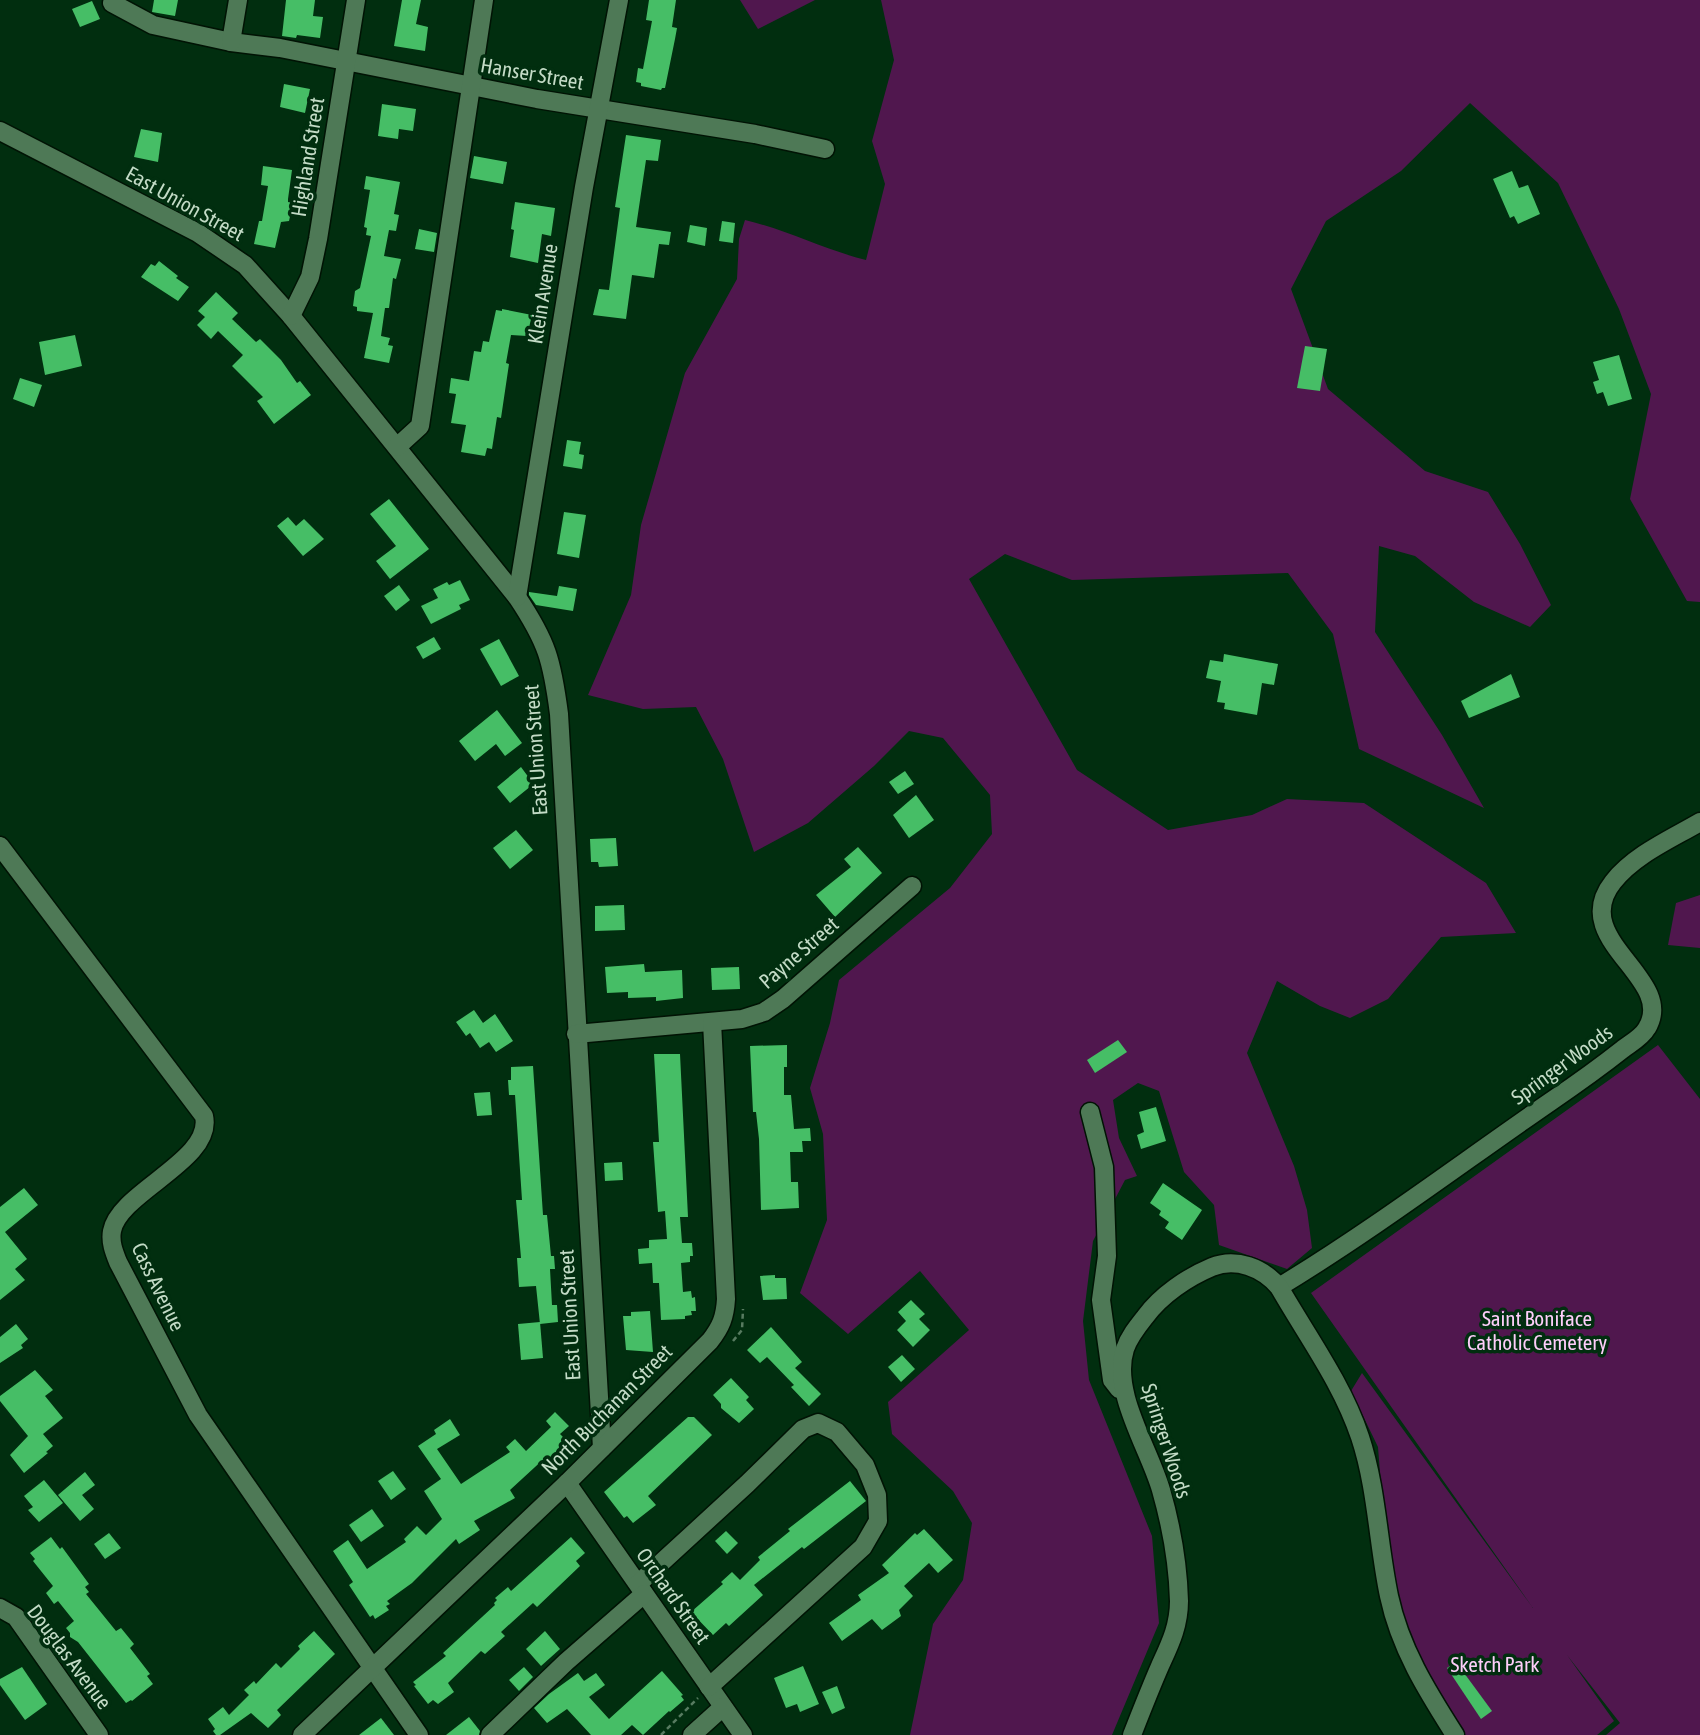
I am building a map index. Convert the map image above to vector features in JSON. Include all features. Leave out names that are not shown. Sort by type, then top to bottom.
[{"type":"street","points":[[231,42],[238,0]]},
{"type":"street","name":"Highland Street","points":[[291,316],[301,298],[312,264],[356,0]]},
{"type":"street","points":[[397,447],[420,426],[484,0]]},
{"type":"street","name":"Klein Avenue","points":[[517,597],[582,201],[620,0]]},
{"type":"street","name":"Hanser Street","points":[[112,3],[153,25],[231,42],[347,60],[472,86],[755,134],[825,149]]},
{"type":"street","name":"East Union Street","points":[[0,131],[198,233],[232,254],[260,280],[517,597],[544,642],[554,678],[559,714],[602,1448]]},
{"type":"street","name":"Springer Woods","points":[[1279,1287],[1328,1257],[1591,1074],[1646,1029],[1651,1015],[1650,997],[1604,931],[1603,905],[1613,882],[1623,872],[1700,822]]},
{"type":"street","name":"Cass Avenue","points":[[0,846],[204,1116],[205,1129],[199,1141],[117,1218],[112,1231],[112,1245],[118,1262],[198,1415],[419,1735]]},
{"type":"street","name":"Payne Street","points":[[576,1034],[754,1016],[774,1006],[912,886]]},
{"type":"street","name":"North Buchanan Street","points":[[302,1735],[602,1448],[719,1329],[725,1315],[712,1022]]},
{"type":"street","points":[[1090,1112],[1104,1167],[1107,1256],[1101,1300],[1106,1341],[1112,1380],[1115,1387],[1125,1393]]},
{"type":"street","name":"Springer Woods","points":[[1132,1735],[1173,1639],[1179,1601],[1172,1537],[1161,1489],[1125,1393],[1123,1360],[1132,1334],[1148,1312],[1200,1272],[1233,1262],[1269,1276],[1279,1287],[1352,1416],[1368,1471],[1389,1597],[1398,1630],[1410,1660],[1455,1735]]},
{"type":"street","points":[[490,1735],[803,1429],[818,1423],[836,1432],[865,1465],[877,1495],[878,1521],[863,1546],[700,1688]]},
{"type":"street","name":"Orchard Street","points":[[566,1483],[641,1589],[700,1688],[723,1707],[743,1735]]},
{"type":"street","name":"Douglas Avenue","points":[[0,1608],[16,1617],[99,1735]]},
{"type":"street","points":[[692,1735],[723,1707]]},
{"type":"path","points":[[728,1345],[742,1330],[743,1302]]},
{"type":"path","points":[[661,1735],[699,1699],[700,1688]]},
{"type":"green space","points":[[740,0],[815,0],[758,29]]},
{"type":"green space","points":[[881,0],[1700,0],[1700,602],[1687,601],[1630,499],[1651,394],[1619,309],[1558,183],[1470,103],[1401,171],[1326,221],[1291,289],[1328,389],[1425,471],[1488,492],[1520,544],[1551,605],[1530,627],[1474,602],[1415,556],[1379,546],[1375,632],[1442,735],[1484,808],[1359,749],[1333,634],[1288,573],[1072,580],[1005,554],[969,579],[1077,770],[1168,830],[1252,815],[1287,799],[1364,803],[1486,883],[1516,933],[1441,937],[1388,999],[1350,1018],[1320,1006],[1277,981],[1247,1053],[1294,1166],[1307,1210],[1312,1248],[1287,1269],[1219,1245],[1214,1205],[1184,1172],[1159,1091],[1138,1083],[1113,1100],[1119,1138],[1137,1176],[1125,1180],[1093,1241],[1083,1321],[1089,1380],[1152,1536],[1159,1623],[1112,1735],[910,1735],[933,1624],[963,1580],[972,1523],[953,1491],[892,1434],[888,1402],[969,1330],[920,1271],[848,1334],[800,1293],[827,1220],[823,1134],[810,1088],[830,1023],[839,980],[950,888],[992,834],[990,795],[943,738],[909,731],[874,766],[808,823],[754,852],[723,759],[696,707],[643,709],[588,695],[631,595],[641,525],[685,373],[737,279],[739,239],[745,220],[866,260],[885,184],[872,141],[894,60]]},
{"type":"green space","points":[[1700,895],[1700,948],[1668,945],[1676,903]]},
{"type":"green space","name":"Saint Boniface Catholic Cemetery","points":[[1658,1045],[1700,1099],[1700,1735],[1606,1735],[1620,1723],[1567,1655],[1614,1721],[1597,1735],[1464,1735],[1415,1654],[1400,1604],[1383,1512],[1378,1447],[1351,1391],[1362,1373],[1533,1608],[1311,1293]]},
{"type":"building","points":[[154,0],[178,0],[175,16],[152,12]]},
{"type":"building","points":[[286,0],[315,0],[313,16],[323,17],[320,38],[282,36]]},
{"type":"building","points":[[402,0],[421,0],[416,24],[428,27],[425,51],[394,46]]},
{"type":"building","points":[[649,0],[676,0],[672,27],[677,28],[665,88],[661,90],[641,86],[641,83],[636,82],[638,68],[643,69],[652,21],[646,20]]},
{"type":"building","points":[[92,1],[100,19],[80,27],[72,9]]},
{"type":"building","points":[[284,84],[310,89],[305,113],[280,107]]},
{"type":"building","points":[[382,104],[416,109],[413,131],[399,129],[398,139],[378,136]]},
{"type":"building","points":[[141,129],[162,133],[158,162],[134,157]]},
{"type":"building","points":[[626,135],[661,140],[658,161],[646,160],[636,227],[671,232],[669,245],[659,244],[654,278],[632,275],[626,319],[593,315],[599,289],[609,290],[620,208],[615,207]]},
{"type":"building","points":[[474,156],[507,162],[503,184],[470,178]]},
{"type":"building","points":[[263,166],[292,170],[288,202],[293,203],[289,221],[281,222],[275,248],[254,244],[259,221],[262,221],[268,186],[261,185]]},
{"type":"building","points":[[1512,171],[1519,188],[1528,185],[1540,214],[1518,224],[1514,216],[1510,218],[1493,179]]},
{"type":"building","points":[[366,176],[400,182],[394,214],[399,215],[396,231],[389,230],[384,256],[401,259],[396,279],[393,278],[389,308],[385,308],[381,336],[390,338],[388,345],[393,346],[389,363],[364,358],[373,313],[357,311],[357,307],[353,306],[355,291],[360,288],[371,236],[366,235],[367,228],[364,227],[370,190],[364,189]]},
{"type":"building","points":[[515,202],[555,208],[551,236],[542,234],[538,263],[510,257]]},
{"type":"building","points":[[722,221],[735,223],[733,243],[719,241]]},
{"type":"building","points":[[690,225],[707,228],[705,246],[687,242]]},
{"type":"building","points":[[419,229],[437,233],[434,252],[415,249]]},
{"type":"building","points":[[159,261],[189,287],[178,301],[141,277],[151,264],[155,266]]},
{"type":"building","points":[[216,292],[238,313],[232,319],[256,342],[260,339],[281,360],[297,383],[300,381],[311,395],[274,424],[257,401],[263,397],[232,366],[243,355],[218,331],[211,339],[197,325],[205,317],[198,311]]},
{"type":"building","points":[[496,310],[532,315],[527,336],[511,335],[501,418],[497,417],[492,449],[487,448],[485,456],[461,452],[466,425],[451,423],[456,394],[449,393],[451,378],[469,381],[474,351],[481,352],[483,341],[489,342]]},
{"type":"building","points":[[75,335],[82,366],[45,375],[39,342]]},
{"type":"building","points":[[1305,346],[1327,349],[1320,391],[1297,388]]},
{"type":"building","points":[[1619,355],[1632,399],[1608,406],[1603,392],[1597,394],[1593,382],[1599,380],[1593,362]]},
{"type":"building","points":[[20,378],[42,385],[34,407],[13,399]]},
{"type":"building","points":[[567,440],[581,442],[579,454],[584,455],[582,469],[563,466]]},
{"type":"building","points":[[389,499],[429,549],[390,579],[376,561],[396,546],[370,514]]},
{"type":"building","points":[[564,512],[586,515],[579,558],[557,554]]},
{"type":"building","points":[[288,517],[296,526],[304,519],[324,539],[303,556],[277,526]]},
{"type":"building","points":[[460,580],[470,600],[459,605],[461,609],[431,624],[421,606],[438,598],[433,589],[447,582],[449,585]]},
{"type":"building","points":[[399,585],[410,600],[396,611],[384,596]]},
{"type":"building","points":[[559,586],[577,589],[573,611],[536,605],[529,595],[529,592],[557,596]]},
{"type":"building","points":[[434,637],[441,649],[423,659],[416,647]]},
{"type":"building","points":[[499,639],[519,676],[501,686],[480,649]]},
{"type":"building","points":[[1224,654],[1278,664],[1274,685],[1262,683],[1257,715],[1224,709],[1225,703],[1217,702],[1221,681],[1206,678],[1210,660],[1223,662]]},
{"type":"building","points":[[1511,674],[1520,697],[1469,718],[1461,701]]},
{"type":"building","points":[[497,710],[522,743],[505,756],[496,744],[475,761],[459,741]]},
{"type":"building","points":[[521,767],[532,782],[529,784],[531,786],[510,803],[497,787]]},
{"type":"building","points":[[905,771],[914,784],[898,794],[889,782]]},
{"type":"building","points":[[916,795],[934,820],[909,838],[893,815]]},
{"type":"building","points":[[516,830],[533,850],[510,869],[493,848]]},
{"type":"building","points":[[616,838],[618,866],[599,867],[598,862],[591,862],[590,839]]},
{"type":"building","points":[[858,847],[882,873],[835,917],[816,895],[851,867],[844,859]]},
{"type":"building","points":[[624,905],[625,930],[595,931],[595,906]]},
{"type":"building","points":[[644,964],[645,972],[682,970],[683,998],[656,1001],[656,997],[628,998],[628,992],[607,993],[605,967]]},
{"type":"building","points":[[739,967],[740,989],[712,990],[711,968]]},
{"type":"building","points":[[474,1010],[483,1023],[495,1014],[513,1041],[496,1052],[489,1042],[480,1048],[470,1033],[466,1036],[456,1022]]},
{"type":"building","points":[[1118,1040],[1127,1052],[1095,1073],[1087,1060]]},
{"type":"building","points":[[787,1045],[784,1095],[791,1095],[794,1129],[810,1128],[811,1141],[802,1141],[803,1152],[790,1152],[791,1182],[798,1182],[799,1208],[761,1210],[759,1139],[756,1112],[753,1112],[750,1046]]},
{"type":"building","points":[[654,1054],[680,1054],[688,1217],[680,1217],[682,1243],[692,1243],[693,1256],[690,1256],[690,1262],[681,1263],[683,1292],[691,1291],[692,1298],[695,1297],[696,1311],[691,1311],[692,1315],[685,1316],[685,1319],[661,1320],[659,1283],[653,1283],[652,1263],[639,1264],[638,1249],[649,1248],[649,1240],[667,1239],[665,1211],[658,1212],[653,1142],[659,1142]]},
{"type":"building","points":[[533,1066],[543,1215],[547,1215],[551,1256],[554,1256],[555,1269],[550,1269],[552,1305],[557,1305],[558,1322],[540,1324],[536,1286],[519,1287],[517,1258],[521,1258],[516,1200],[522,1200],[515,1095],[509,1095],[508,1080],[511,1080],[511,1067]]},
{"type":"building","points":[[490,1092],[492,1115],[477,1116],[474,1093]]},
{"type":"building","points":[[1156,1107],[1166,1141],[1141,1149],[1137,1135],[1144,1132],[1139,1112]]},
{"type":"building","points":[[622,1162],[623,1180],[605,1181],[604,1163]]},
{"type":"building","points":[[1163,1183],[1202,1210],[1182,1240],[1165,1228],[1169,1222],[1159,1215],[1161,1211],[1150,1203]]},
{"type":"building","points":[[24,1188],[38,1205],[5,1232],[27,1259],[15,1269],[25,1280],[0,1300],[0,1207]]},
{"type":"building","points":[[775,1275],[775,1278],[786,1278],[787,1299],[763,1300],[760,1276]]},
{"type":"building","points":[[911,1300],[925,1314],[919,1319],[930,1330],[913,1347],[897,1330],[906,1321],[898,1312]]},
{"type":"building","points":[[650,1311],[653,1352],[626,1350],[623,1316],[631,1316],[631,1312]]},
{"type":"building","points":[[540,1322],[543,1358],[521,1360],[518,1324]]},
{"type":"building","points":[[16,1324],[28,1339],[21,1345],[23,1348],[0,1363],[0,1337]]},
{"type":"building","points":[[771,1327],[802,1362],[795,1368],[821,1394],[809,1406],[791,1387],[794,1385],[767,1357],[760,1363],[747,1350]]},
{"type":"building","points":[[902,1355],[915,1369],[901,1382],[888,1367]]},
{"type":"building","points":[[35,1370],[53,1390],[45,1396],[63,1418],[43,1434],[53,1446],[24,1473],[10,1455],[28,1436],[0,1401],[0,1396]]},
{"type":"building","points":[[731,1378],[749,1397],[746,1400],[754,1409],[739,1423],[721,1408],[713,1395]]},
{"type":"building","points":[[555,1412],[569,1426],[560,1434],[568,1442],[550,1459],[547,1456],[510,1490],[515,1498],[474,1521],[480,1530],[459,1544],[456,1539],[412,1583],[387,1601],[390,1604],[386,1606],[389,1610],[375,1619],[373,1615],[370,1617],[349,1585],[353,1582],[333,1551],[348,1540],[367,1569],[406,1542],[404,1539],[417,1526],[426,1535],[442,1519],[424,1491],[441,1479],[418,1446],[436,1434],[434,1430],[450,1419],[460,1435],[437,1449],[461,1484],[510,1452],[506,1447],[515,1439],[526,1451],[551,1427],[546,1421]]},
{"type":"building","points":[[688,1417],[694,1417],[712,1435],[648,1496],[656,1505],[633,1523],[627,1516],[624,1518],[604,1492]]},
{"type":"building","points":[[393,1471],[406,1489],[391,1500],[378,1481]]},
{"type":"building","points":[[85,1472],[95,1485],[82,1495],[94,1509],[80,1521],[58,1495]]},
{"type":"building","points":[[44,1480],[63,1503],[39,1522],[28,1510],[33,1507],[24,1496]]},
{"type":"building","points":[[850,1481],[866,1501],[754,1585],[763,1595],[729,1626],[726,1623],[713,1635],[691,1612],[723,1584],[721,1582],[732,1572],[740,1580],[760,1560],[758,1557],[790,1531],[788,1529]]},
{"type":"building","points":[[372,1509],[384,1526],[361,1542],[349,1525]]},
{"type":"building","points":[[924,1529],[953,1560],[938,1573],[929,1563],[904,1586],[913,1596],[899,1610],[901,1616],[882,1630],[872,1619],[842,1641],[829,1623],[861,1600],[858,1595],[889,1573],[882,1565],[915,1533],[917,1535]]},
{"type":"building","points":[[726,1531],[738,1543],[727,1554],[715,1541]]},
{"type":"building","points":[[109,1533],[121,1548],[105,1559],[94,1544]]},
{"type":"building","points":[[51,1537],[60,1549],[62,1547],[89,1584],[85,1587],[89,1592],[86,1594],[116,1631],[121,1628],[134,1644],[130,1648],[150,1674],[147,1676],[153,1684],[132,1701],[126,1703],[78,1642],[70,1637],[66,1628],[74,1621],[58,1601],[54,1604],[46,1593],[53,1586],[33,1561],[35,1559],[30,1553]]},
{"type":"building","points":[[571,1537],[585,1553],[576,1561],[580,1566],[537,1607],[533,1603],[501,1632],[505,1636],[485,1654],[481,1651],[448,1683],[454,1692],[438,1704],[433,1700],[428,1704],[413,1682],[446,1656],[443,1653],[495,1605],[495,1598],[508,1587],[511,1591]]},
{"type":"building","points":[[314,1631],[335,1654],[277,1710],[281,1715],[268,1728],[251,1713],[220,1735],[216,1735],[208,1719],[223,1707],[229,1715],[249,1695],[244,1690],[254,1681],[256,1684],[276,1663],[281,1668]]},
{"type":"building","points":[[545,1631],[560,1649],[541,1666],[526,1649]]},
{"type":"building","points":[[1456,1662],[1492,1711],[1481,1719],[1447,1668]]},
{"type":"building","points":[[803,1666],[819,1704],[800,1712],[797,1704],[786,1708],[774,1678]]},
{"type":"building","points":[[22,1667],[47,1704],[25,1720],[0,1685],[0,1679]]},
{"type":"building","points":[[524,1667],[533,1677],[519,1691],[509,1680]]},
{"type":"building","points":[[662,1671],[683,1695],[681,1696],[684,1700],[643,1735],[632,1725],[621,1735],[591,1735],[567,1709],[547,1723],[534,1708],[578,1673],[584,1681],[596,1673],[605,1685],[589,1697],[609,1719]]},
{"type":"building","points":[[837,1686],[845,1708],[832,1714],[822,1692]]},
{"type":"building","points":[[469,1717],[480,1731],[479,1735],[446,1735]]},
{"type":"building","points":[[381,1718],[394,1735],[359,1735]]},
{"type":"park label","name":"Sketch Park","points":[[1495,1665]]}]
